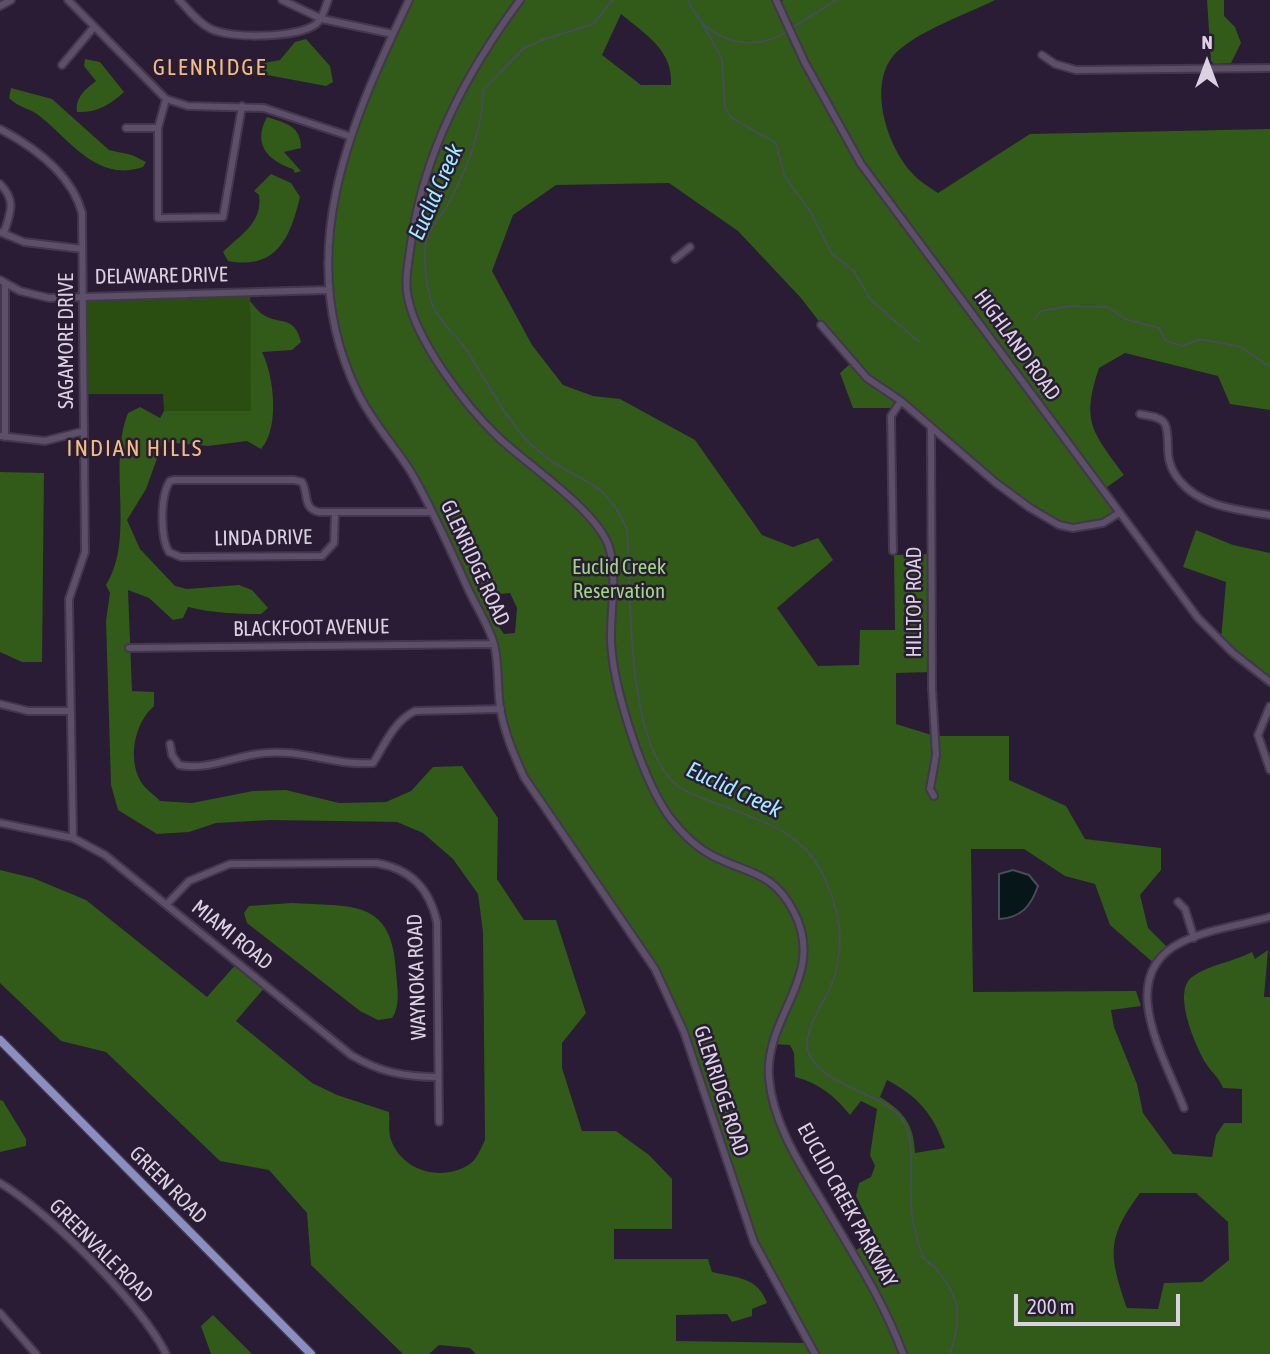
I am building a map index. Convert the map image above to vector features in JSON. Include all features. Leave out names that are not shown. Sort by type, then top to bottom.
[{"type":"main road","name":"GREEN ROAD","points":[[0,1040],[311,1354]]},
{"type":"street","points":[[0,6],[11,0]]},
{"type":"street","points":[[68,0],[166,99],[188,106],[264,108],[349,136]]},
{"type":"street","points":[[179,0],[203,25],[220,33],[292,33],[310,27],[322,19],[328,0]]},
{"type":"street","points":[[282,0],[322,19],[393,34]]},
{"type":"street","name":"GLENRIDGE ROAD","points":[[409,0],[349,136],[327,247],[327,290],[335,336],[358,394],[409,469],[494,644],[501,709],[513,752],[524,777],[628,925],[655,969],[684,1032],[754,1242],[815,1354]]},
{"type":"street","name":"EUCLID CREEK PARKWAY","points":[[520,0],[492,38],[459,93],[442,130],[415,215],[407,271],[408,296],[416,320],[445,372],[477,415],[496,435],[588,515],[608,545],[612,567],[613,668],[630,730],[667,812],[688,837],[712,856],[757,872],[769,880],[781,891],[794,912],[801,929],[804,956],[800,981],[777,1027],[770,1050],[769,1077],[774,1105],[786,1138],[881,1301],[902,1354]]},
{"type":"street","name":"HIGHLAND ROAD","points":[[777,3],[805,63],[861,164],[1198,618],[1233,653],[1270,682]]},
{"type":"street","points":[[62,65],[93,27]]},
{"type":"street","points":[[1042,55],[1055,64],[1076,70],[1270,68]]},
{"type":"street","points":[[166,99],[158,128],[158,218],[223,217],[242,106]]},
{"type":"street","points":[[126,128],[158,128]]},
{"type":"street","name":"SAGAMORE DRIVE","points":[[0,129],[42,158],[68,183],[82,214],[85,552],[69,599],[73,838]]},
{"type":"street","points":[[0,184],[8,192],[12,211],[2,233],[45,246],[82,249]]},
{"type":"street","points":[[675,259],[690,247]]},
{"type":"street","points":[[3,281],[3,436],[45,441],[84,431]]},
{"type":"street","name":"DELAWARE DRIVE","points":[[3,281],[20,291],[49,298],[327,290]]},
{"type":"street","points":[[821,325],[867,378],[901,401],[996,483],[1059,525],[1087,527],[1119,513]]},
{"type":"street","points":[[893,551],[891,416],[901,401]]},
{"type":"street","points":[[1140,414],[1158,418],[1165,424],[1171,468],[1181,483],[1203,500],[1270,515]]},
{"type":"street","name":"HILLTOP ROAD","points":[[931,428],[934,776],[930,789],[934,796]]},
{"type":"street","name":"LINDA DRIVE","points":[[294,480],[302,482],[306,488],[310,510],[335,513],[334,542],[322,556],[181,557],[169,552],[164,543],[166,487],[170,481],[294,480]]},
{"type":"street","points":[[335,513],[431,512]]},
{"type":"street","name":"BLACKFOOT AVENUE","points":[[129,648],[494,644]]},
{"type":"street","points":[[0,704],[28,711],[70,711]]},
{"type":"street","points":[[1270,706],[1258,734],[1270,769]]},
{"type":"street","points":[[170,744],[172,755],[180,765],[194,768],[269,752],[293,754],[337,764],[373,763],[403,716],[415,711],[501,709]]},
{"type":"street","name":"MIAMI ROAD","points":[[0,823],[73,838],[104,855],[351,1055],[386,1072],[438,1077]]},
{"type":"street","name":"WAYNOKA ROAD","points":[[167,904],[189,881],[219,866],[376,863],[393,866],[411,875],[433,904],[437,922],[439,1122]]},
{"type":"street","points":[[1178,902],[1185,909],[1194,938]]},
{"type":"street","points":[[1184,1108],[1149,1020],[1146,988],[1160,958],[1169,949],[1194,938],[1270,917]]},
{"type":"street","name":"GREENVALE ROAD","points":[[0,1183],[46,1217],[135,1307],[158,1336],[166,1354]]},
{"type":"street","points":[[0,1313],[36,1354]]},
{"type":"green space","name":"Euclid Creek Reservation","points":[[409,0],[776,0],[779,5],[783,0],[995,0],[909,42],[889,62],[883,78],[883,112],[894,146],[912,173],[938,193],[1030,134],[1270,129],[1270,410],[1230,404],[1218,376],[1125,353],[1099,368],[1091,401],[1093,425],[1097,436],[1124,475],[1103,490],[1119,513],[1087,528],[1059,525],[1030,508],[902,401],[897,408],[853,408],[840,373],[851,363],[801,298],[738,231],[669,183],[556,185],[513,215],[492,271],[532,345],[563,385],[593,396],[620,399],[695,440],[762,535],[793,547],[818,538],[833,560],[777,608],[818,666],[859,665],[860,630],[895,630],[894,555],[932,554],[932,672],[896,673],[896,724],[935,736],[1009,736],[1009,780],[1066,806],[1085,839],[1161,848],[1161,870],[1140,895],[1148,928],[1169,949],[1156,965],[1110,925],[1095,884],[1065,876],[1024,849],[971,849],[973,992],[1136,991],[1141,1006],[1111,1010],[1114,1027],[1137,1084],[1143,1113],[1173,1154],[1212,1157],[1216,1135],[1224,1123],[1242,1123],[1242,1089],[1223,1088],[1205,1062],[1187,1018],[1184,994],[1186,984],[1206,969],[1252,952],[1255,959],[1268,950],[1264,997],[1270,997],[1270,1354],[476,1354],[470,1348],[439,1345],[429,1354],[403,1354],[311,1265],[307,1213],[269,1170],[220,1161],[106,1052],[61,1041],[0,983],[0,870],[33,878],[86,900],[207,997],[238,962],[266,986],[236,1021],[312,1083],[337,1095],[389,1112],[391,1140],[404,1160],[414,1166],[436,1173],[459,1169],[472,1162],[485,1140],[483,932],[478,894],[453,859],[423,833],[397,822],[271,820],[216,823],[189,832],[157,834],[118,810],[111,785],[106,621],[110,593],[106,585],[115,566],[119,546],[122,434],[128,413],[140,407],[160,418],[164,411],[251,411],[250,301],[262,314],[290,324],[298,333],[301,342],[292,350],[262,352],[270,374],[273,402],[267,440],[261,449],[247,441],[208,446],[163,442],[146,489],[127,520],[140,549],[175,586],[187,589],[239,585],[252,590],[268,608],[261,614],[251,614],[188,607],[183,618],[173,620],[149,598],[128,590],[132,691],[154,692],[154,706],[142,722],[135,741],[134,762],[141,782],[160,801],[192,803],[253,791],[286,790],[339,803],[386,802],[411,791],[433,767],[462,766],[498,818],[497,879],[524,920],[556,920],[586,1013],[562,1043],[562,1068],[582,1131],[616,1131],[649,1155],[672,1179],[672,1229],[614,1229],[614,1259],[708,1259],[712,1272],[746,1280],[763,1294],[767,1303],[752,1309],[752,1316],[732,1322],[727,1314],[676,1315],[676,1341],[809,1343],[754,1242],[684,1032],[655,969],[524,777],[506,730],[494,644],[423,494],[369,414],[336,336],[327,247],[349,136]],"holes":[[[621,14],[648,36],[663,53],[668,62],[671,85],[641,85],[602,55]],[[510,593],[517,608],[515,633],[504,634],[489,613],[491,595]],[[772,1044],[790,1045],[794,1053],[795,1077],[826,1091],[850,1115],[861,1101],[877,1109],[870,1155],[875,1166],[871,1177],[859,1183],[856,1196],[876,1238],[853,1252],[787,1138],[769,1077]],[[887,1080],[908,1093],[930,1116],[945,1148],[915,1153],[910,1126],[895,1108],[880,1097]],[[1140,1193],[1196,1193],[1228,1222],[1229,1260],[1202,1282],[1164,1283],[1158,1309],[1127,1308],[1114,1260],[1116,1236]]]},
{"type":"green space","points":[[1207,0],[1224,0],[1224,16],[1235,27],[1241,43],[1231,63],[1214,64],[1211,61]]},
{"type":"green space","points":[[306,39],[330,66],[333,82],[326,86],[251,72],[253,65],[280,60],[295,42]]},
{"type":"green space","points":[[85,59],[100,62],[124,92],[102,107],[77,112],[79,98],[96,81],[84,66]]},
{"type":"green space","points":[[11,88],[52,99],[109,150],[132,155],[146,162],[143,167],[126,170],[111,169],[98,164],[37,114],[12,101],[9,98]]},
{"type":"green space","points":[[267,117],[295,130],[301,148],[284,152],[301,171],[295,173],[265,150],[261,135]]},
{"type":"green space","points":[[271,174],[291,183],[300,197],[286,238],[270,256],[259,261],[228,261],[223,252],[254,221],[259,195],[254,191]]},
{"type":"green space","points":[[250,291],[252,411],[164,411],[163,394],[84,394],[83,295]]},
{"type":"green space","points":[[0,472],[44,473],[42,662],[22,662],[0,652]]},
{"type":"green space","points":[[1196,530],[1233,545],[1270,553],[1270,682],[1221,640],[1226,582],[1183,567]]},
{"type":"green space","points":[[291,903],[349,907],[377,918],[393,947],[398,996],[392,1018],[378,1020],[360,1011],[247,923],[244,913],[249,906]]},
{"type":"green space","points":[[0,1100],[26,1139],[26,1146],[0,1152]]},
{"type":"green space","points":[[213,1315],[252,1354],[211,1354],[201,1326]]},
{"type":"shaded area","points":[[1013,870],[1029,875],[1038,886],[1024,910],[999,919],[999,874]]},
{"type":"waterway","name":"Euclid Creek","points":[[613,0],[593,24],[523,49],[483,90],[477,133],[463,175],[425,244],[430,296],[438,316],[467,351],[519,432],[542,454],[600,490],[609,499],[627,529],[634,666],[648,739],[661,767],[684,790],[779,829],[803,846],[821,871],[836,910],[840,942],[835,976],[810,1029],[807,1048],[810,1056],[828,1075],[892,1109],[906,1128],[911,1152],[911,1209],[918,1243],[924,1258],[936,1269],[952,1292],[957,1311],[950,1354]]},
{"type":"waterway","name":"Euclid Creek","points":[[688,0],[705,26],[730,40],[759,42],[788,31]]},
{"type":"waterway","name":"Euclid Creek","points":[[792,28],[836,0]]},
{"type":"waterway","points":[[700,19],[722,59],[725,108],[732,118],[776,143],[784,175],[811,213],[832,254],[854,271],[870,299],[919,342]]},
{"type":"waterway","points":[[1035,319],[1041,311],[1070,306],[1108,307],[1125,319],[1159,328],[1166,341],[1182,346],[1200,339],[1241,347],[1270,367]]},
{"type":"district","name":"GLENRIDGE","points":[[210,68]]},
{"type":"district","name":"INDIAN HILLS","points":[[135,449]]}]
